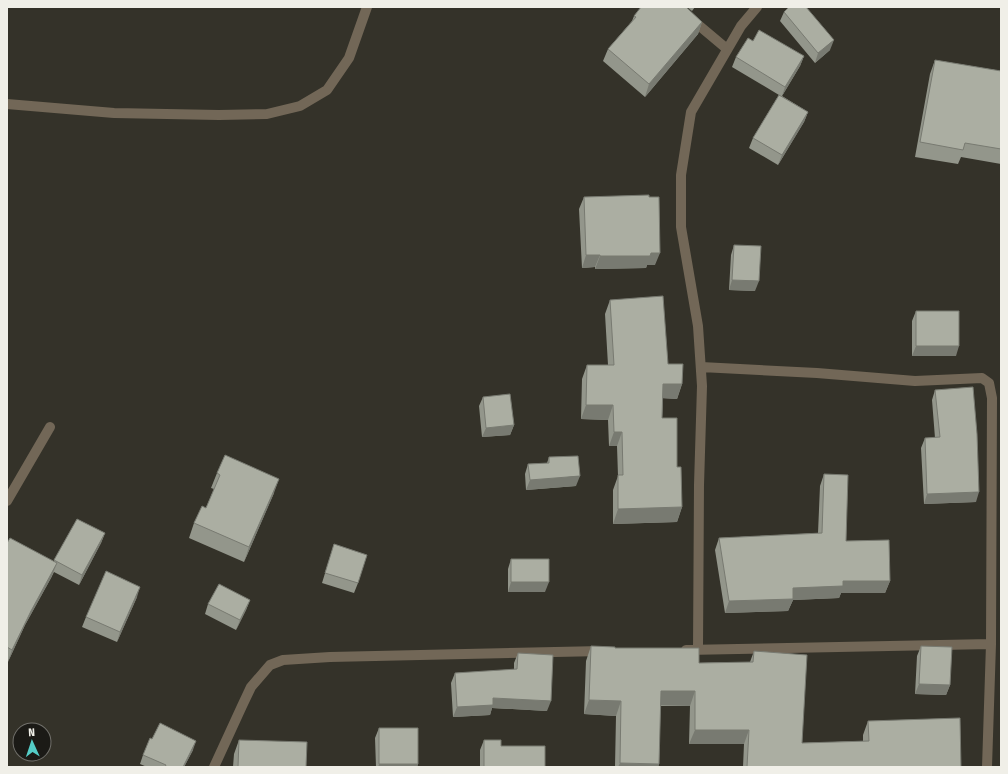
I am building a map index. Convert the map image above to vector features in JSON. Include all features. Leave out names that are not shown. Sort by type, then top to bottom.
[{"type":"street","points":[[7,104],[114,113],[219,115],[267,114],[300,106],[327,90],[349,58],[367,7]]},
{"type":"street","points":[[677,7],[727,49]]},
{"type":"street","points":[[698,649],[699,485],[702,386],[698,326],[681,227],[681,175],[691,112],[741,26],[757,7]]},
{"type":"street","points":[[701,367],[817,373],[915,381],[982,378],[989,383],[992,398],[991,644],[987,767]]},
{"type":"street","points":[[7,501],[50,427]]},
{"type":"street","points":[[675,650],[991,644]]},
{"type":"street","points":[[214,767],[251,688],[270,665],[283,660],[330,657],[613,651]]},
{"type":"building","points":[[641,7],[686,7],[702,22],[649,84],[608,49],[636,17],[634,16]]},
{"type":"building","points":[[789,7],[806,7],[834,40],[818,53],[784,12]]},
{"type":"building","points":[[759,30],[804,56],[785,87],[736,57],[748,38],[753,41]]},
{"type":"building","points":[[935,60],[1001,71],[1001,149],[965,143],[963,150],[920,142]]},
{"type":"building","points":[[779,95],[808,112],[782,155],[753,138]]},
{"type":"building","points":[[649,195],[649,197],[659,197],[660,253],[651,253],[650,256],[586,255],[584,197]]},
{"type":"building","points":[[734,245],[761,246],[759,281],[732,280]]},
{"type":"building","points":[[663,296],[668,364],[683,364],[682,384],[663,384],[662,418],[677,418],[677,467],[681,467],[682,507],[618,509],[618,475],[623,475],[622,432],[614,432],[613,405],[586,405],[587,365],[614,365],[610,300]]},
{"type":"building","points":[[916,311],[959,311],[959,346],[916,346]]},
{"type":"building","points":[[973,387],[977,434],[979,492],[927,494],[925,438],[940,437],[935,390]]},
{"type":"building","points":[[510,394],[514,425],[486,428],[483,397]]},
{"type":"building","points":[[225,455],[279,479],[249,547],[194,523],[202,506],[206,508],[220,475],[217,473]]},
{"type":"building","points":[[578,456],[580,476],[530,480],[528,464],[549,463],[549,457]]},
{"type":"building","points":[[824,474],[848,475],[846,541],[889,540],[890,581],[843,581],[843,586],[793,588],[793,599],[729,601],[719,538],[822,533]]},
{"type":"building","points":[[77,519],[105,533],[82,575],[54,560]]},
{"type":"building","points":[[10,538],[57,563],[12,650],[7,647],[7,543]]},
{"type":"building","points":[[334,544],[367,555],[358,583],[325,573]]},
{"type":"building","points":[[511,559],[549,559],[549,582],[511,582]]},
{"type":"building","points":[[106,571],[140,587],[120,632],[86,617]]},
{"type":"building","points":[[219,584],[250,600],[240,620],[208,604]]},
{"type":"building","points":[[591,646],[615,648],[699,648],[699,663],[753,662],[754,651],[807,655],[802,743],[869,741],[868,721],[960,718],[961,767],[747,767],[749,730],[695,730],[695,691],[661,691],[659,764],[620,763],[621,701],[589,700]]},
{"type":"building","points":[[921,646],[952,647],[950,685],[919,684]]},
{"type":"building","points":[[518,653],[553,655],[551,701],[493,698],[493,705],[457,707],[455,673],[517,669]]},
{"type":"building","points":[[160,723],[196,741],[183,767],[165,767],[166,765],[143,755],[150,738],[152,739]]},
{"type":"building","points":[[379,728],[418,728],[418,764],[379,764]]},
{"type":"building","points":[[239,740],[307,742],[306,767],[238,767]]},
{"type":"building","points":[[484,740],[501,740],[501,746],[545,746],[545,767],[484,767]]}]
